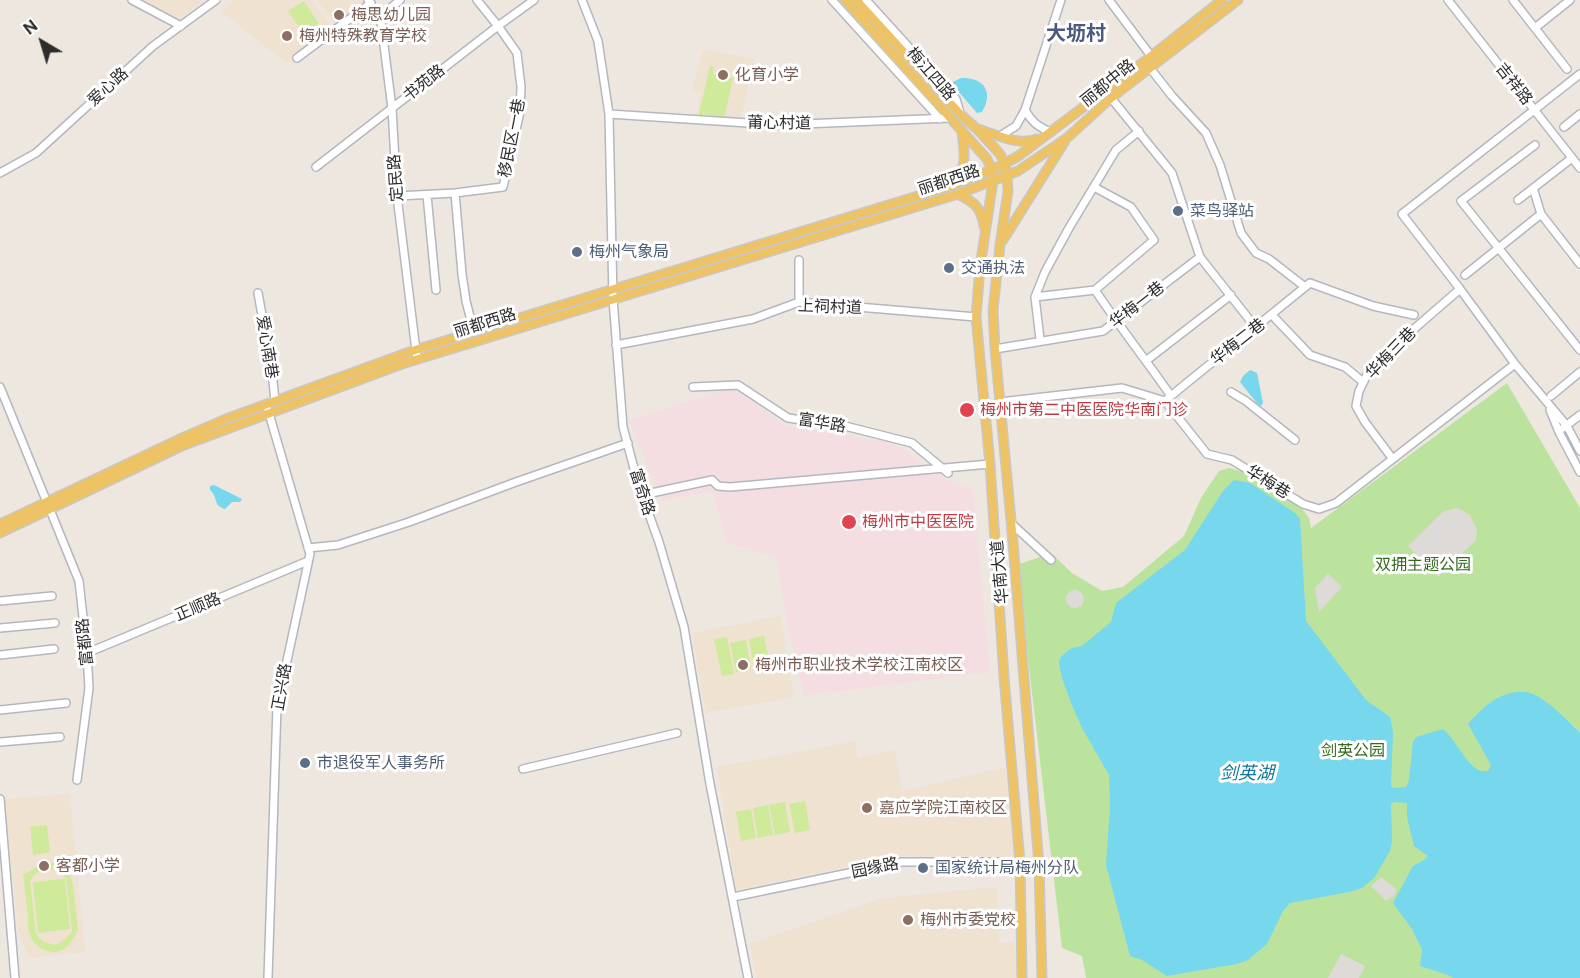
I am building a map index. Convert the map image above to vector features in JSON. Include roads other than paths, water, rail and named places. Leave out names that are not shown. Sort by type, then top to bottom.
[{"type":"main road","name":"梅江四路","points":[[845,0],[930,94],[945,118],[962,132],[987,159],[992,170]]},
{"type":"main road","name":"梅江四路","points":[[856,0],[961,116],[977,129],[1000,154],[1005,164]]},
{"type":"main road","name":"丽都中路","points":[[992,170],[1017,157],[1051,132],[1222,0]]},
{"type":"main road","name":"丽都中路","points":[[993,181],[1018,171],[1067,138],[1111,98],[1238,0]]},
{"type":"main road","points":[[977,129],[1015,141],[1026,142],[1051,132]]},
{"type":"main road","points":[[947,187],[963,170],[962,132]]},
{"type":"main road","points":[[1000,245],[1067,138]]},
{"type":"main road","name":"华南大道","points":[[1005,164],[1008,191],[993,310],[1039,865],[1042,978]]},
{"type":"main road","name":"丽都西路","points":[[0,524],[270,406],[416,355],[474,332],[947,187],[992,170]]},
{"type":"main road","name":"华南大道","points":[[992,170],[993,181],[980,267],[976,317],[990,464],[1004,677],[1020,862],[1022,978]]},
{"type":"main road","name":"丽都西路","points":[[416,355],[613,299],[958,194],[993,181]]},
{"type":"main road","points":[[958,194],[975,203],[983,220],[985,235]]},
{"type":"main road","name":"丽都西路","points":[[0,533],[47,505]]},
{"type":"main road","points":[[993,508],[1009,505]]},
{"type":"street","points":[[132,0],[181,26]]},
{"type":"street","name":"爱心路","points":[[0,173],[36,153],[153,46],[216,0]]},
{"type":"street","points":[[379,18],[400,0]]},
{"type":"street","points":[[477,0],[498,26]]},
{"type":"street","name":"书苑路","points":[[316,167],[534,0]]},
{"type":"street","name":"富奇路","points":[[582,0],[598,41],[609,114],[613,299],[623,427],[684,627],[710,784],[748,978]]},
{"type":"street","points":[[832,0],[945,118]]},
{"type":"street","points":[[866,0],[956,99],[961,116]]},
{"type":"street","points":[[1000,136],[1016,126],[1025,110],[1061,0]]},
{"type":"street","points":[[1109,0],[1151,56]]},
{"type":"street","name":"吉祥路","points":[[1448,0],[1580,168]]},
{"type":"street","points":[[1513,0],[1568,69]]},
{"type":"street","points":[[1535,28],[1566,1]]},
{"type":"street","points":[[297,58],[369,2]]},
{"type":"street","name":"定民路","points":[[369,2],[381,22],[392,108],[397,196],[416,355]]},
{"type":"street","name":"移民区一巷","points":[[397,196],[456,193],[503,187],[520,112],[521,87],[517,54],[498,26]]},
{"type":"street","points":[[1150,68],[1206,133],[1220,165],[1241,233],[1256,253],[1308,285],[1372,306],[1414,315]]},
{"type":"street","points":[[1580,74],[1402,214],[1515,364],[1549,399],[1580,451]]},
{"type":"street","points":[[1111,98],[1172,173],[1200,257],[1256,328]]},
{"type":"street","points":[[1025,110],[1038,127],[1051,132]]},
{"type":"street","name":"莆心村道","points":[[609,114],[779,126],[945,118]]},
{"type":"street","points":[[1564,128],[1580,114]]},
{"type":"street","points":[[1040,339],[1035,297],[1045,272],[1116,150],[1138,131]]},
{"type":"street","points":[[1535,145],[1461,201],[1580,350]]},
{"type":"street","points":[[1518,200],[1572,158]]},
{"type":"street","points":[[1035,297],[1095,290],[1154,240],[1131,207],[1094,187]]},
{"type":"street","points":[[1533,188],[1541,214],[1580,264]]},
{"type":"street","points":[[456,193],[462,274],[474,332]]},
{"type":"street","points":[[427,195],[436,290]]},
{"type":"street","points":[[1465,275],[1541,214]]},
{"type":"street","name":"华梅一巷","points":[[995,349],[1103,331],[1200,257]]},
{"type":"street","points":[[799,260],[799,302]]},
{"type":"street","name":"华梅二巷","points":[[1168,399],[1308,285]]},
{"type":"street","name":"华梅三巷","points":[[1392,459],[1356,406],[1359,391],[1368,373],[1392,348],[1460,289]]},
{"type":"street","name":"华梅巷","points":[[1095,290],[1147,360],[1168,399],[1207,454],[1232,460],[1303,504],[1319,509],[1336,503],[1515,364]]},
{"type":"street","name":"爱心南巷","points":[[258,293],[270,352],[270,406]]},
{"type":"street","points":[[1147,360],[1230,295]]},
{"type":"street","name":"上祠村道","points":[[616,345],[753,319],[799,302],[976,317]]},
{"type":"street","points":[[1272,315],[1310,355],[1345,367],[1363,382]]},
{"type":"street","points":[[1549,399],[1580,372]]},
{"type":"street","name":"富华路","points":[[693,387],[738,385],[788,418],[845,426],[912,443],[948,473]]},
{"type":"street","name":"富都路","points":[[0,387],[79,581],[89,688],[77,780]]},
{"type":"street","points":[[1000,402],[1122,388],[1168,399]]},
{"type":"street","points":[[1230,392],[1246,401],[1295,440]]},
{"type":"street","points":[[1549,399],[1559,432],[1580,472]]},
{"type":"street","name":"正兴路","points":[[268,978],[277,707],[310,554],[270,406]]},
{"type":"street","points":[[1559,432],[1580,415]]},
{"type":"street","points":[[308,548],[339,544],[408,522],[628,443]]},
{"type":"street","points":[[642,495],[712,480],[718,486],[730,486],[990,464]]},
{"type":"street","points":[[1011,523],[1052,560]]},
{"type":"street","name":"正顺路","points":[[87,653],[308,561]]},
{"type":"street","points":[[0,601],[52,596]]},
{"type":"street","points":[[0,628],[55,623]]},
{"type":"street","points":[[0,655],[54,649]]},
{"type":"street","points":[[0,710],[66,703]]},
{"type":"street","points":[[523,769],[677,733]]},
{"type":"street","points":[[0,742],[60,737]]},
{"type":"street","points":[[0,799],[15,978]]},
{"type":"street","name":"园缘路","points":[[733,897],[902,862],[1020,862]]},
{"type":"water","points":[[961,78],[976,80],[985,87],[987,98],[982,112],[977,113],[951,83]]},
{"type":"water","points":[[1250,370],[1257,373],[1263,403],[1260,407],[1240,382]]},
{"type":"water","name":"剑英湖","points":[[1234,480],[1250,483],[1295,513],[1300,519],[1306,621],[1366,700],[1390,717],[1393,732],[1391,786],[1393,788],[1406,787],[1409,780],[1413,742],[1416,737],[1443,729],[1474,767],[1481,771],[1488,771],[1491,765],[1468,724],[1490,702],[1504,695],[1528,692],[1540,697],[1580,733],[1580,978],[1454,978],[1420,966],[1422,950],[1412,929],[1393,903],[1413,866],[1428,856],[1414,846],[1407,817],[1407,803],[1394,802],[1391,804],[1392,842],[1390,851],[1374,878],[1362,888],[1349,892],[1290,903],[1283,911],[1267,944],[1248,960],[1167,976],[1142,960],[1130,956],[1106,865],[1110,807],[1109,775],[1082,728],[1071,703],[1062,678],[1060,658],[1072,648],[1082,646],[1111,622],[1116,603],[1185,550],[1223,491]]},
{"type":"water","points":[[214,485],[242,499],[240,502],[232,502],[225,509],[221,507],[210,490],[210,486]]},
{"type":"place","name":"梅思幼儿园","points":[[339,15]]},
{"type":"place","name":"梅州特殊教育学校","points":[[287,36]]},
{"type":"place","name":"化育小学","points":[[723,75]]},
{"type":"place","name":"菜鸟驿站","points":[[1178,211]]},
{"type":"place","name":"梅州气象局","points":[[577,252]]},
{"type":"place","name":"交通执法","points":[[949,268]]},
{"type":"place","name":"梅州市第二中医医院华南门诊","points":[[967,410]]},
{"type":"place","name":"梅州市中医医院","points":[[849,522]]},
{"type":"place","name":"梅州市职业技术学校江南校区","points":[[743,665]]},
{"type":"place","name":"市退役军人事务所","points":[[305,763]]},
{"type":"place","name":"嘉应学院江南校区","points":[[867,808]]},
{"type":"place","name":"客都小学","points":[[44,866]]},
{"type":"place","name":"国家统计局梅州分队","points":[[923,868]]},
{"type":"place","name":"梅州市委党校","points":[[908,920]]},
{"type":"district","name":"大坜村","points":[[1076,34]]},
{"type":"park label","name":"双拥主题公园","points":[[1423,565]]},
{"type":"park label","name":"剑英公园","points":[[1353,751]]}]
